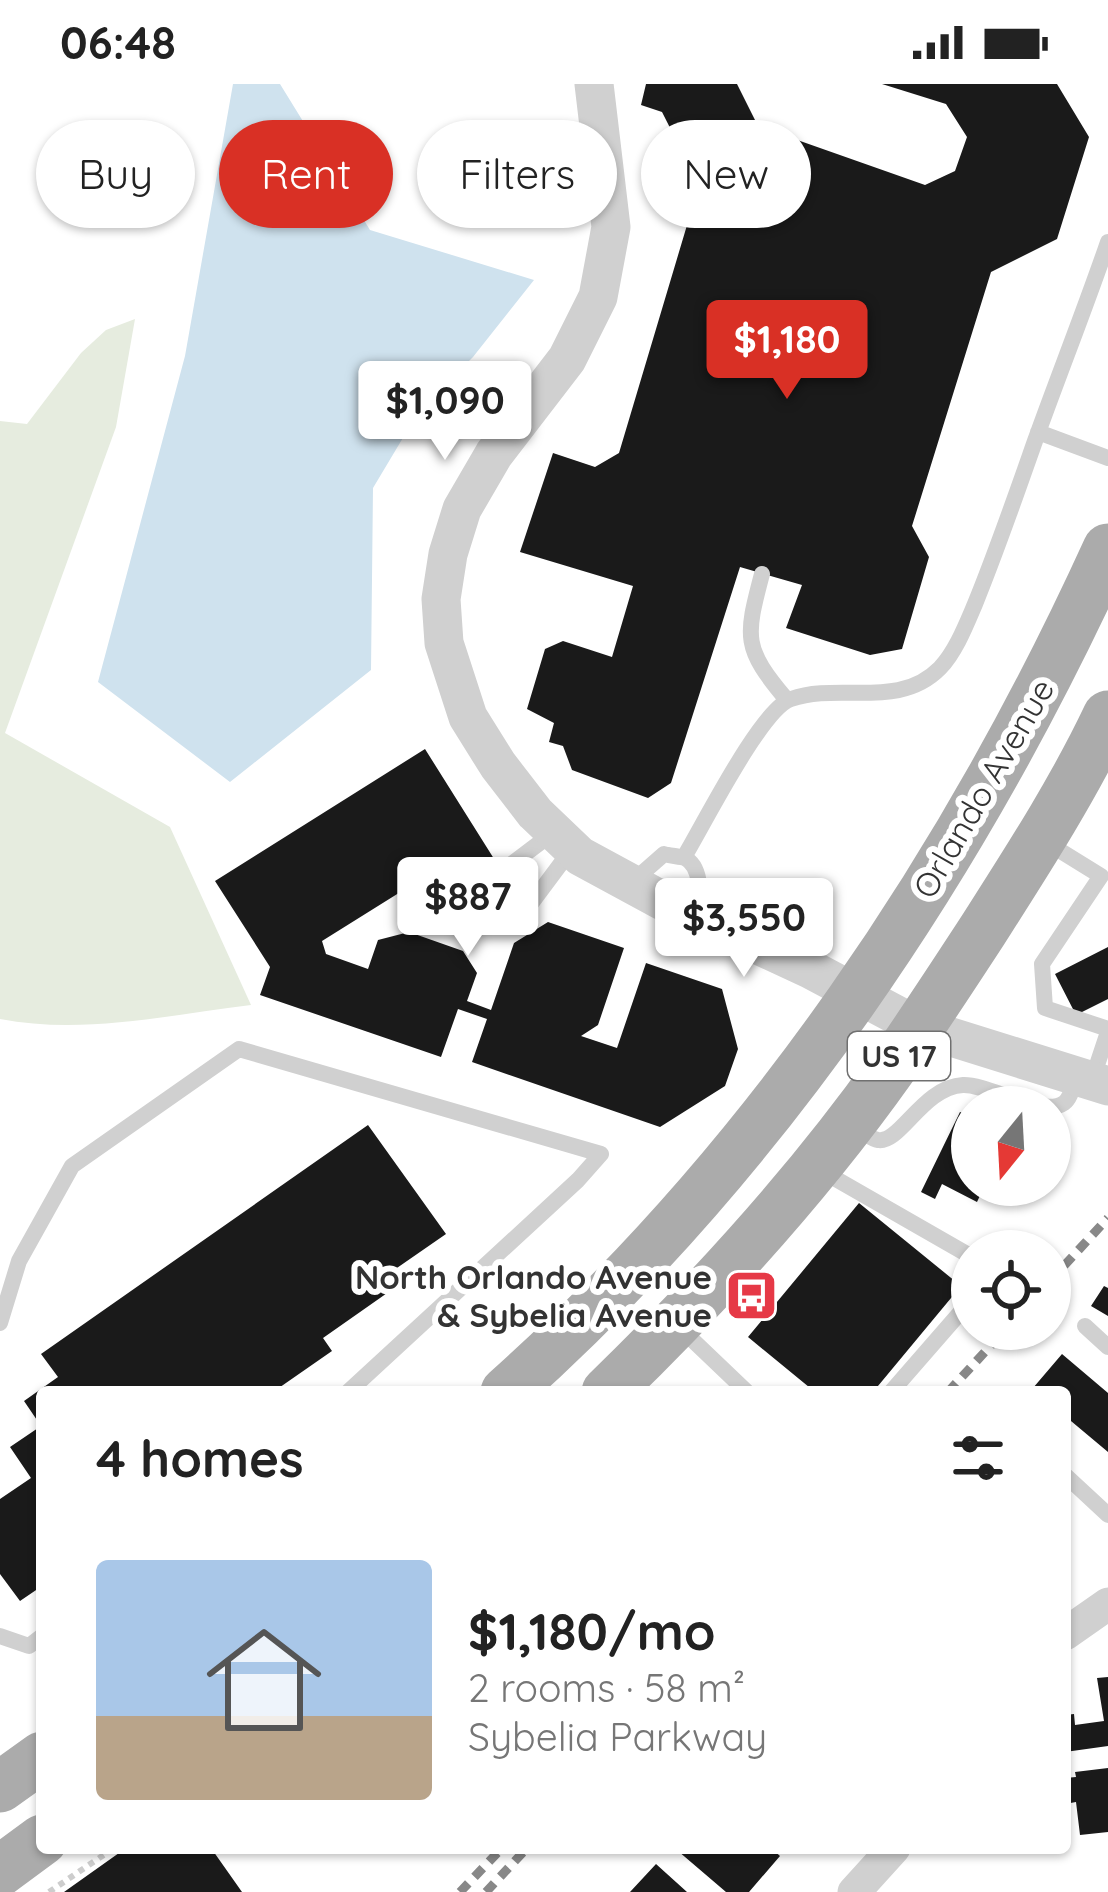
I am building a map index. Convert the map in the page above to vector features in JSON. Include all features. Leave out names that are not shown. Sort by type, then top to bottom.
[{"type":"main road","name":"Orlando Avenue","points":[[513,1386],[694,1200],[858,995],[962,833],[1045,681],[1108,549]]},
{"type":"main road","name":"US 17","points":[[613,1386],[748,1246],[851,1121],[919,1027],[1040,838],[1107,721]]},
{"type":"main road","points":[[0,1787],[36,1761]]},
{"type":"main road","points":[[0,1871],[36,1844]]},
{"type":"street","points":[[594,84],[610,227],[598,297],[567,359],[494,454],[462,509],[448,554],[441,599],[444,643],[468,718],[535,813],[580,856],[919,1027],[1092,1081]]},
{"type":"street","points":[[1071,1630],[1108,1604]]},
{"type":"street","points":[[854,1892],[889,1854]]},
{"type":"lane","points":[[684,857],[743,754],[787,700],[830,693],[872,695],[914,687],[940,668],[962,634],[994,558],[1108,242]]},
{"type":"lane","points":[[1038,432],[1108,458]]},
{"type":"lane","points":[[762,574],[748,624],[757,664],[787,700]]},
{"type":"lane","points":[[851,1121],[881,1141],[892,1137],[926,1100],[950,1087],[969,1085],[1038,1106],[1060,1106],[1092,1081],[1108,1030],[1045,1007],[1042,964],[1100,876],[1040,838]]},
{"type":"lane","points":[[485,884],[563,840]]},
{"type":"lane","points":[[524,913],[563,840]]},
{"type":"lane","points":[[631,884],[664,854],[684,857],[695,868],[699,884],[699,918]]},
{"type":"lane","points":[[0,1323],[20,1261],[72,1166],[239,1049],[601,1154],[355,1386]]},
{"type":"lane","points":[[815,1166],[951,1245]]},
{"type":"lane","points":[[896,1386],[951,1323]]},
{"type":"lane","points":[[676,1324],[741,1386]]},
{"type":"lane","points":[[1085,1326],[1108,1347]]},
{"type":"lane","points":[[1071,1481],[1108,1515]]},
{"type":"lane","points":[[0,1636],[29,1646],[36,1641]]},
{"type":"path","points":[[49,1892],[105,1854]]},
{"type":"shaded area","points":[[135,319],[116,427],[5,733],[170,827],[251,1005],[94,1024],[0,1019],[0,421],[27,424],[81,353],[106,330]]},
{"type":"water","points":[[233,84],[280,84],[302,120],[227,120]]},
{"type":"water","points":[[219,163],[219,228],[369,228],[534,280],[473,357],[419,411],[373,488],[371,670],[230,782],[98,682],[185,356]]},
{"type":"building","points":[[646,84],[737,84],[755,120],[666,120],[662,112],[641,105]]},
{"type":"building","points":[[882,84],[1057,84],[1089,137],[1057,239],[991,272],[912,526],[929,557],[902,649],[870,655],[786,628],[802,585],[740,567],[671,783],[648,798],[572,770],[563,746],[549,742],[554,723],[527,709],[545,649],[563,641],[612,657],[633,586],[520,552],[553,453],[595,467],[619,453],[686,228],[811,228],[811,145],[925,185],[955,171],[967,137],[946,104]]},
{"type":"building","points":[[425,749],[496,862],[448,893],[434,871],[322,941],[326,954],[368,969],[378,940],[409,932],[463,951],[477,973],[467,1001],[491,1010],[514,943],[548,922],[624,948],[598,1025],[581,1036],[617,1048],[646,963],[722,989],[738,1049],[725,1086],[660,1127],[472,1062],[487,1019],[458,1009],[441,1057],[260,995],[270,967],[215,881]]},
{"type":"building","points":[[1108,947],[1108,999],[1076,1015],[1055,974]]},
{"type":"building","points":[[368,1125],[446,1234],[381,1279],[390,1291],[323,1338],[332,1351],[282,1386],[45,1386],[58,1377],[41,1354]]},
{"type":"building","points":[[951,1130],[951,1189],[942,1184],[935,1199],[921,1192]]},
{"type":"building","points":[[859,1203],[951,1278],[951,1298],[878,1386],[808,1386],[748,1337]]},
{"type":"building","points":[[1104,1286],[1108,1288],[1108,1316],[1091,1306]]},
{"type":"building","points":[[1062,1354],[1108,1393],[1108,1452],[1071,1421],[1071,1386],[1035,1386]]},
{"type":"building","points":[[36,1393],[36,1419],[24,1401]]},
{"type":"building","points":[[36,1429],[36,1590],[20,1601],[0,1574],[0,1499],[31,1478],[10,1447]]},
{"type":"building","points":[[1108,1677],[1108,1746],[1071,1751],[1071,1714],[1075,1725],[1104,1721],[1097,1678]]},
{"type":"building","points":[[1108,1768],[1108,1832],[1080,1835],[1076,1802],[1071,1803],[1075,1772]]},
{"type":"building","points":[[118,1854],[215,1854],[242,1892],[64,1892]]},
{"type":"building","points":[[682,1854],[780,1856],[749,1892],[726,1892]]},
{"type":"building","points":[[656,1864],[687,1892],[630,1892]]},
{"type":"railway","points":[[1071,1258],[1108,1218]]},
{"type":"railway","points":[[954,1386],[987,1350]]},
{"type":"railway","points":[[460,1892],[496,1854]]},
{"type":"railway","points":[[486,1892],[521,1854]]},
{"type":"place","name":"North Orlando Avenue & Sybelia Avenue","points":[[751,1295]]}]
